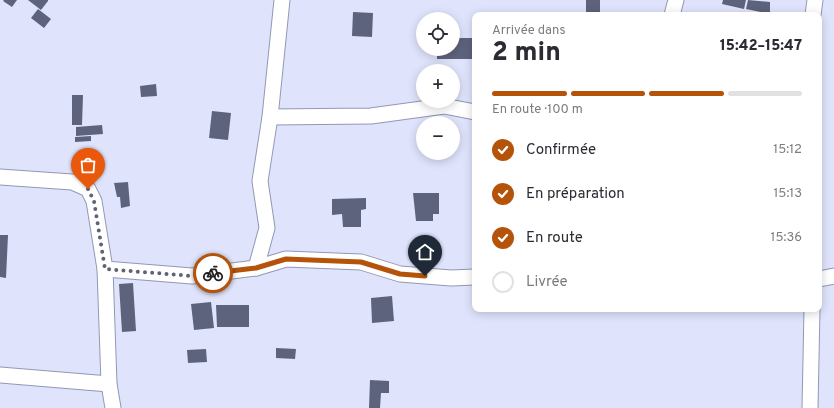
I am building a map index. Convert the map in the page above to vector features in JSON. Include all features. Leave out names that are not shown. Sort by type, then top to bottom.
[{"type":"street","points":[[256,268],[267,228],[260,181],[270,117],[282,0]]},
{"type":"street","points":[[673,12],[676,0]]},
{"type":"street","points":[[813,12],[815,0]]},
{"type":"street","points":[[270,117],[371,116],[444,106],[472,111]]},
{"type":"street","points":[[0,177],[72,182],[88,189],[94,201],[105,269],[109,384],[113,408]]},
{"type":"street","points":[[105,269],[192,276],[256,268],[286,259],[361,262],[400,274],[472,278]]},
{"type":"street","points":[[822,278],[834,276]]},
{"type":"street","points":[[810,408],[812,312]]},
{"type":"street","points":[[0,375],[109,384]]},
{"type":"building","points":[[17,0],[12,7],[3,1]]},
{"type":"building","points":[[28,0],[48,0],[48,1],[41,10]]},
{"type":"building","points":[[586,0],[600,0],[600,12],[586,12]]},
{"type":"building","points":[[723,0],[746,0],[744,9],[722,4]]},
{"type":"building","points":[[748,0],[770,2],[770,12],[746,9]]},
{"type":"building","points":[[38,9],[51,19],[44,28],[31,18]]},
{"type":"building","points":[[353,12],[373,13],[372,37],[352,36]]},
{"type":"building","points":[[460,38],[472,38],[472,59],[437,59],[437,56],[460,56]]},
{"type":"building","points":[[156,84],[157,96],[141,97],[140,86]]},
{"type":"building","points":[[72,95],[83,95],[82,125],[72,125]]},
{"type":"building","points":[[212,111],[231,113],[228,140],[209,138]]},
{"type":"building","points":[[102,125],[103,134],[76,136],[76,127]]},
{"type":"building","points":[[91,136],[91,141],[75,142],[75,137]]},
{"type":"building","points":[[128,182],[130,206],[121,208],[120,197],[117,197],[114,183]]},
{"type":"building","points":[[413,193],[439,193],[439,214],[433,214],[433,221],[416,221]]},
{"type":"building","points":[[366,198],[366,209],[361,210],[361,227],[343,227],[342,214],[332,215],[332,199]]},
{"type":"building","points":[[0,235],[8,235],[6,278],[0,277]]},
{"type":"building","points":[[133,283],[136,331],[122,332],[119,284]]},
{"type":"building","points":[[392,296],[394,321],[372,323],[371,298]]},
{"type":"building","points":[[211,302],[214,328],[194,330],[191,304]]},
{"type":"building","points":[[216,305],[249,305],[249,327],[217,327]]},
{"type":"building","points":[[276,348],[296,349],[295,359],[276,358]]},
{"type":"building","points":[[206,349],[207,362],[188,363],[187,350]]},
{"type":"building","points":[[370,380],[389,381],[389,393],[381,393],[380,408],[369,408]]},
{"type":"way so far","points":[[88,189],[94,201],[105,269],[192,276],[213,273]]},
{"type":"route","points":[[213,273],[256,268],[286,259],[361,262],[400,274],[425,276]]}]
